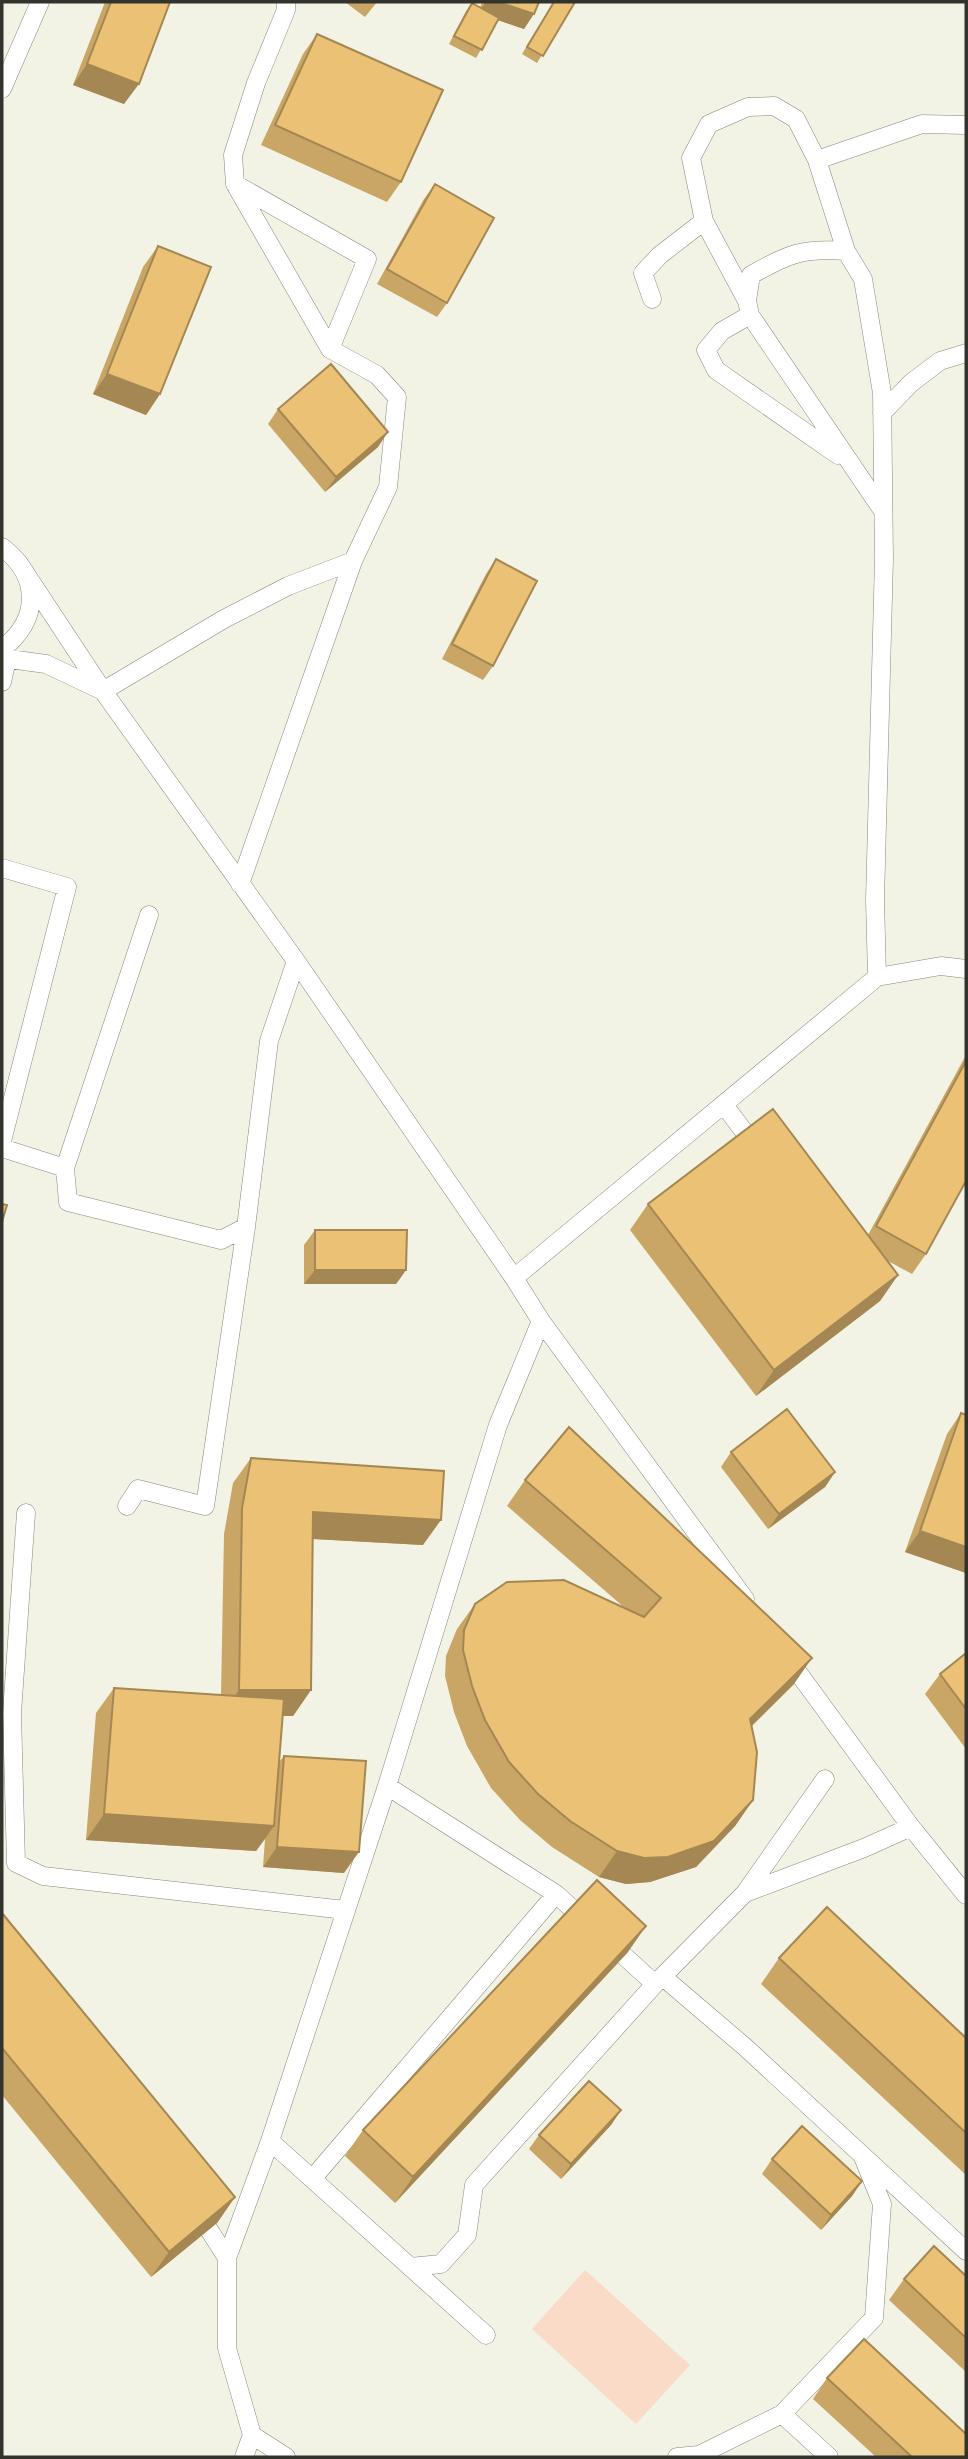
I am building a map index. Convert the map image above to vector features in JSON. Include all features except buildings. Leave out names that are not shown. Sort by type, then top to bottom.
[{"type":"lane","points":[[2,89],[40,2]]},
{"type":"lane","points":[[240,884],[353,561],[388,487],[397,397],[377,375],[330,349],[235,184],[233,155],[286,2]]},
{"type":"lane","points":[[877,977],[875,900],[884,558],[882,393],[863,279],[846,251],[817,160],[796,119],[774,106],[748,107],[709,124],[691,158],[704,221],[748,308],[847,461],[883,511]]},
{"type":"lane","points":[[817,160],[922,124],[966,125]]},
{"type":"lane","points":[[235,184],[367,259],[330,349]]},
{"type":"lane","points":[[652,299],[643,273],[660,255],[704,221]]},
{"type":"lane","points":[[846,251],[820,249],[785,256],[751,275],[748,308],[722,331],[706,350],[716,370],[847,461]]},
{"type":"lane","points":[[882,413],[911,383],[940,361],[966,353]]},
{"type":"lane","points":[[2,547],[25,572],[31,591],[31,607],[24,626],[4,655],[2,682]]},
{"type":"lane","points":[[103,691],[225,619],[288,586],[353,561]]},
{"type":"lane","points":[[18,562],[103,691],[296,961],[541,1321],[755,1613]]},
{"type":"lane","points":[[4,655],[46,664],[103,691]]},
{"type":"lane","points":[[2,868],[67,887],[2,1138],[65,1168]]},
{"type":"lane","points":[[149,915],[65,1168],[68,1202],[221,1240],[246,1227]]},
{"type":"lane","points":[[127,1506],[138,1489],[205,1506],[246,1227],[268,1041],[296,961]]},
{"type":"lane","points":[[514,1278],[877,977],[941,966],[966,969]]},
{"type":"lane","points":[[724,1105],[765,1159]]},
{"type":"lane","points":[[286,2457],[253,2435],[226,2348],[227,2258],[270,2141],[387,1786],[498,1425],[541,1321]]},
{"type":"lane","points":[[26,1513],[12,1713],[16,1863],[43,1876],[345,1910]]},
{"type":"lane","points":[[779,1647],[911,1827],[966,1895]]},
{"type":"lane","points":[[410,2267],[441,2264],[467,2235],[474,2185],[659,1980],[745,1893],[825,1779]]},
{"type":"lane","points":[[387,1786],[556,1895],[745,2047],[966,2251]]},
{"type":"lane","points":[[745,1893],[864,1848],[911,1827]]},
{"type":"lane","points":[[312,2179],[556,1895]]},
{"type":"lane","points":[[270,2141],[486,2335]]},
{"type":"lane","points":[[677,2457],[699,2455],[782,2414],[874,2318],[882,2204],[863,2157]]},
{"type":"lane","points":[[186,2194],[227,2258]]},
{"type":"lane","points":[[782,2414],[830,2457]]},
{"type":"lane","points":[[244,2457],[253,2435]]},
{"type":"shaded area","points":[[585,2270],[690,2365],[636,2424],[532,2329]]}]
